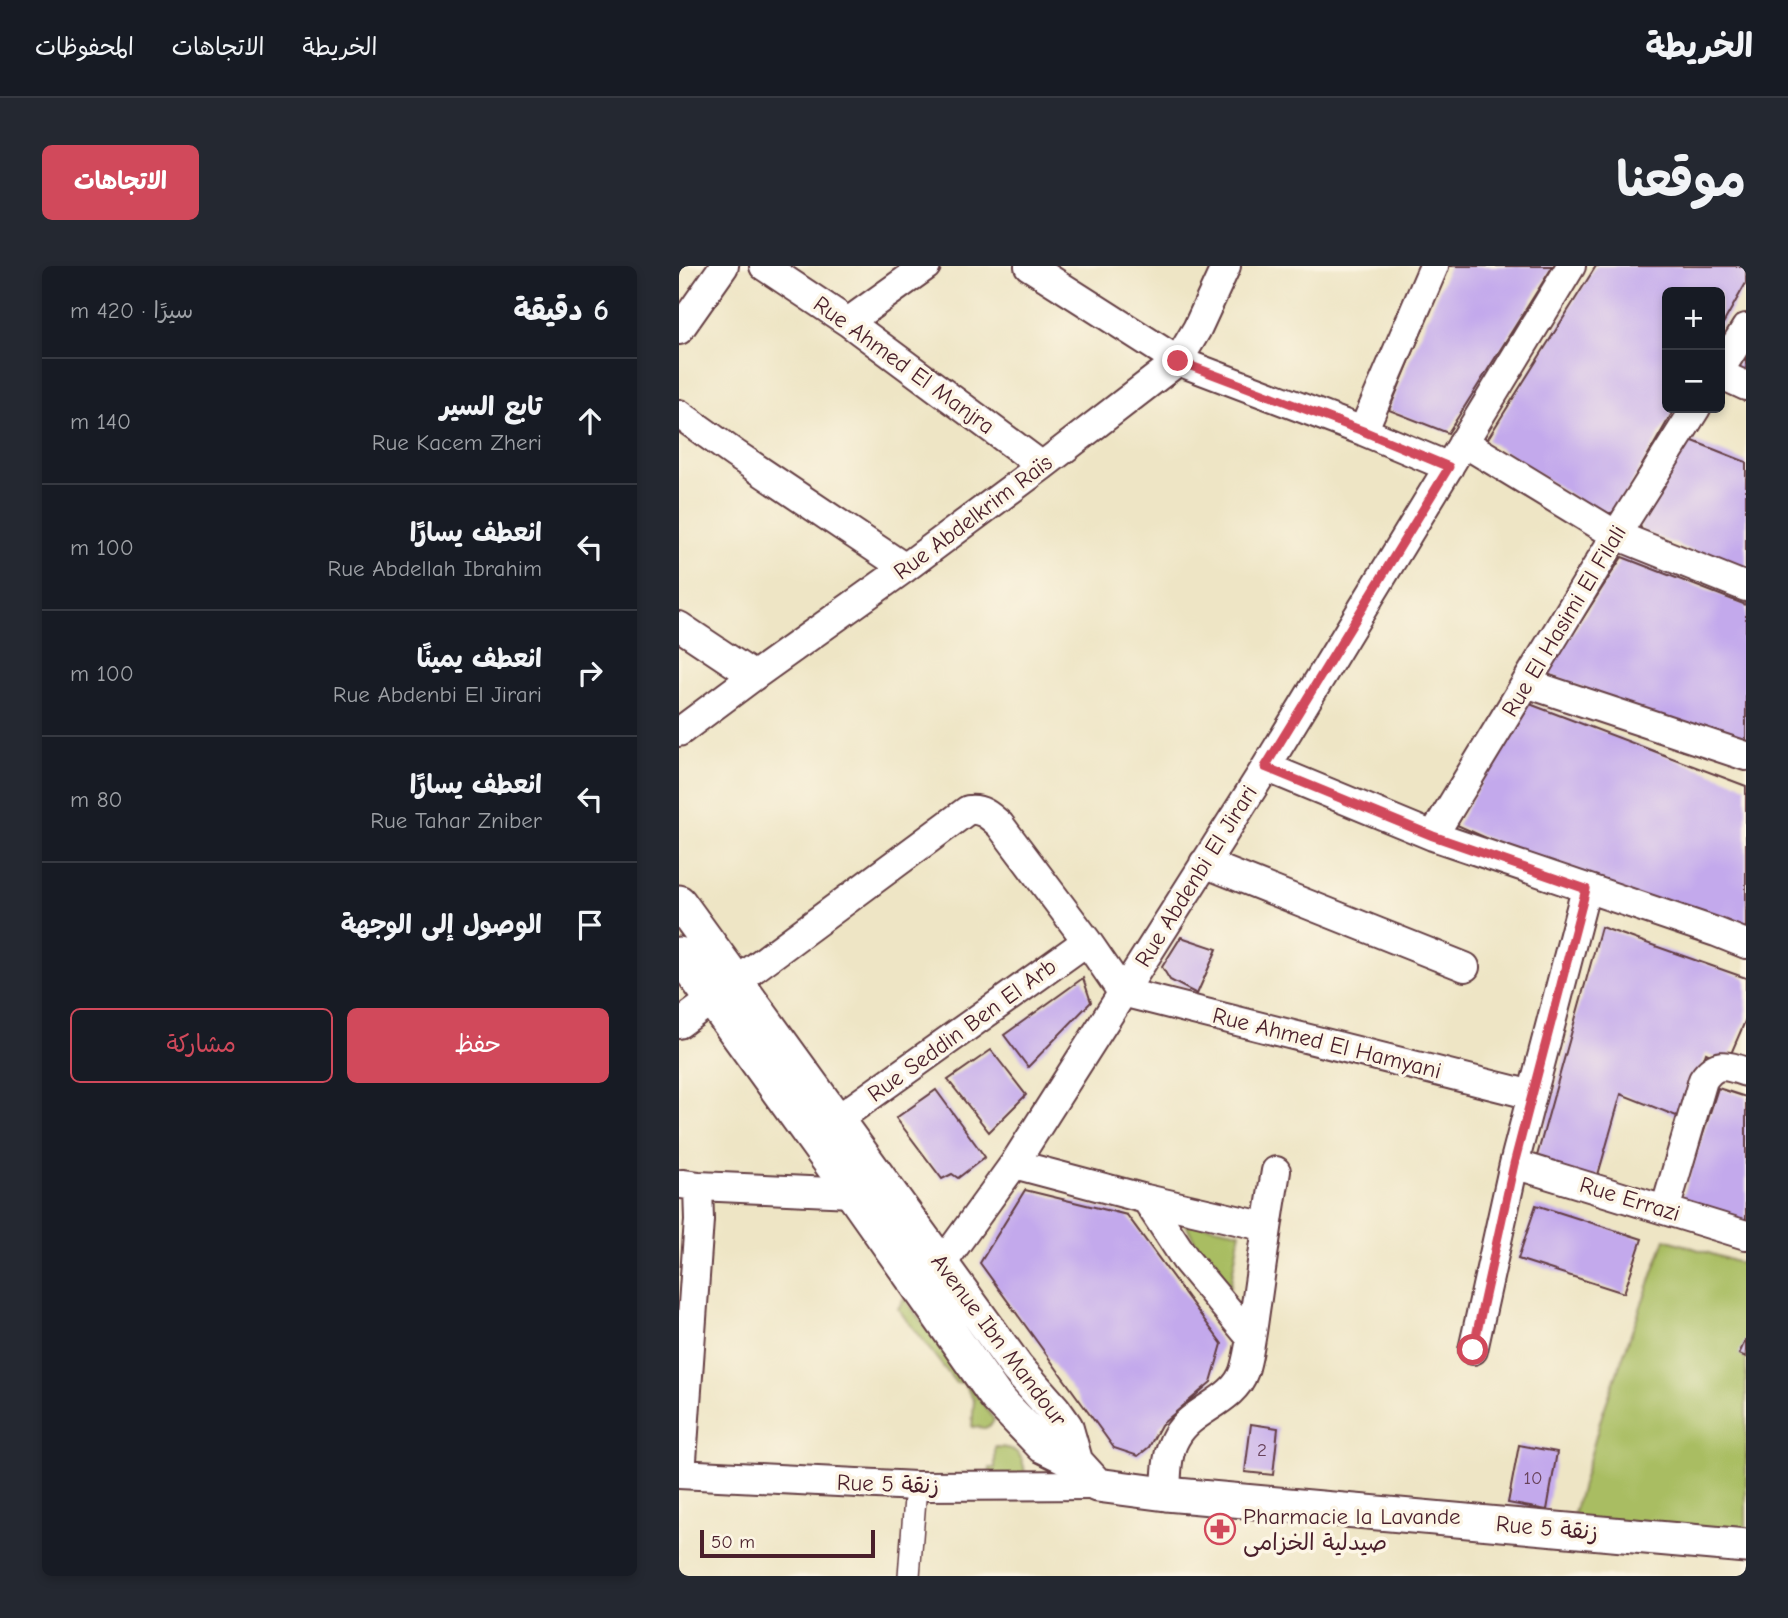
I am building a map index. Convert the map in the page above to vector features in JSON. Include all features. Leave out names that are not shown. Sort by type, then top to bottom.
[{"type":"street","points":[[679,331],[724,266]]},
{"type":"street","name":"Rue Ahmed El Manjra","points":[[764,266],[848,322],[1042,466]]},
{"type":"street","points":[[848,322],[926,266]]},
{"type":"street","points":[[1029,266],[1178,361],[1363,431],[1456,455],[1616,535],[1746,587]]},
{"type":"street","name":"Rue Abdelkrim Raïs","points":[[679,732],[905,568],[1178,361],[1197,330],[1226,266]]},
{"type":"street","points":[[1363,431],[1434,266]]},
{"type":"street","name":"Rue Abdenbi El Jirari","points":[[941,1265],[1014,1164],[1265,767],[1571,266]]},
{"type":"street","points":[[1725,364],[1746,328]]},
{"type":"street","points":[[1725,375],[1746,386]]},
{"type":"street","name":"Rue El Hasimi El Filali","points":[[1433,836],[1693,413]]},
{"type":"street","points":[[679,414],[905,568]]},
{"type":"street","points":[[679,626],[754,676]]},
{"type":"street","points":[[1526,683],[1746,757]]},
{"type":"street","points":[[1265,767],[1433,836],[1746,944]]},
{"type":"street","points":[[679,1024],[968,810],[975,809],[987,813],[1000,825],[1122,992]]},
{"type":"street","points":[[1204,863],[1465,967]]},
{"type":"street","points":[[1473,1350],[1514,1164],[1586,889]]},
{"type":"street","name":"Avenue Ibn Mandour","points":[[679,902],[725,990],[852,1193],[996,1397],[1044,1446],[1086,1473]]},
{"type":"street","name":"Rue Seddin Ben El Arb","points":[[838,1119],[1087,941]]},
{"type":"street","name":"Avenue Ibn Mandour","points":[[679,954],[725,990],[838,1119],[1017,1368],[1055,1410],[1066,1427],[1086,1473]]},
{"type":"street","name":"Rue Ahmed El Hamyani","points":[[1122,992],[1532,1095]]},
{"type":"street","points":[[1665,1210],[1703,1080],[1709,1071],[1716,1067],[1746,1072]]},
{"type":"street","points":[[1014,1164],[1267,1227]]},
{"type":"street","name":"Rue Errazi","points":[[1514,1164],[1746,1235]]},
{"type":"street","points":[[1166,1494],[1168,1459],[1176,1437],[1187,1423],[1236,1386],[1243,1372],[1251,1338],[1276,1171]]},
{"type":"street","points":[[680,1474],[699,1220],[689,1185],[852,1193]]},
{"type":"street","points":[[1146,1199],[1186,1260],[1251,1338]]},
{"type":"street","name":"Rue 5 زنقة","points":[[680,1474],[916,1486],[1086,1473],[1166,1494],[1746,1546]]},
{"type":"street","points":[[909,1576],[916,1486]]},
{"type":"green space","points":[[1184,1221],[1240,1232],[1230,1287],[1204,1258]]},
{"type":"green space","points":[[1665,1239],[1746,1265],[1746,1534],[1572,1520],[1602,1415]]},
{"type":"green space","points":[[904,1298],[991,1415],[994,1420],[991,1425],[985,1428],[972,1427],[974,1401],[963,1382],[956,1383],[898,1309]]},
{"type":"green space","points":[[995,1447],[1008,1448],[1017,1453],[1025,1474],[989,1483],[990,1468],[995,1468]]},
{"type":"building","points":[[1449,266],[1553,266],[1448,433],[1389,410]]},
{"type":"building","points":[[1596,266],[1746,266],[1746,283],[1725,320],[1725,287],[1662,287],[1662,413],[1672,413],[1615,512],[1601,515],[1487,440]]},
{"type":"building","points":[[1746,349],[1746,374],[1734,369]]},
{"type":"building","points":[[1688,439],[1746,462],[1746,572],[1642,531],[1639,522]]},
{"type":"building","points":[[1622,557],[1746,605],[1746,751],[1547,674]]},
{"type":"building","points":[[1527,703],[1746,786],[1746,937],[1563,872],[1457,825]]},
{"type":"building","points":[[1601,927],[1746,978],[1746,1019],[1727,1063],[1706,1053],[1684,1119],[1621,1094],[1596,1182],[1535,1163]]},
{"type":"building","points":[[1181,937],[1217,949],[1197,994],[1170,980],[1162,967]]},
{"type":"building","points":[[1083,978],[1091,1002],[1028,1067],[1004,1035]]},
{"type":"building","points":[[991,1050],[1026,1095],[989,1132],[948,1080]]},
{"type":"building","points":[[1718,1088],[1746,1097],[1746,1230],[1679,1209]]},
{"type":"building","points":[[936,1090],[985,1157],[958,1178],[952,1174],[942,1179],[896,1118]]},
{"type":"building","points":[[1025,1190],[1127,1215],[1222,1344],[1211,1382],[1161,1425],[1149,1447],[1138,1456],[1114,1448],[980,1263]]},
{"type":"building","points":[[1536,1205],[1642,1239],[1624,1293],[1518,1259]]},
{"type":"building","points":[[1746,1339],[1746,1357],[1739,1354]]},
{"type":"building","points":[[1251,1424],[1278,1428],[1273,1475],[1245,1472]]},
{"type":"building","points":[[1519,1445],[1557,1452],[1547,1510],[1508,1503]]},
{"type":"place","name":"Pharmacie la Lavande صيدلية الخزامى","points":[[1220,1529]]},
{"type":"route","points":[[1178,361],[1363,431],[1449,467],[1265,767],[1433,836],[1586,889],[1514,1164],[1473,1350]]}]
